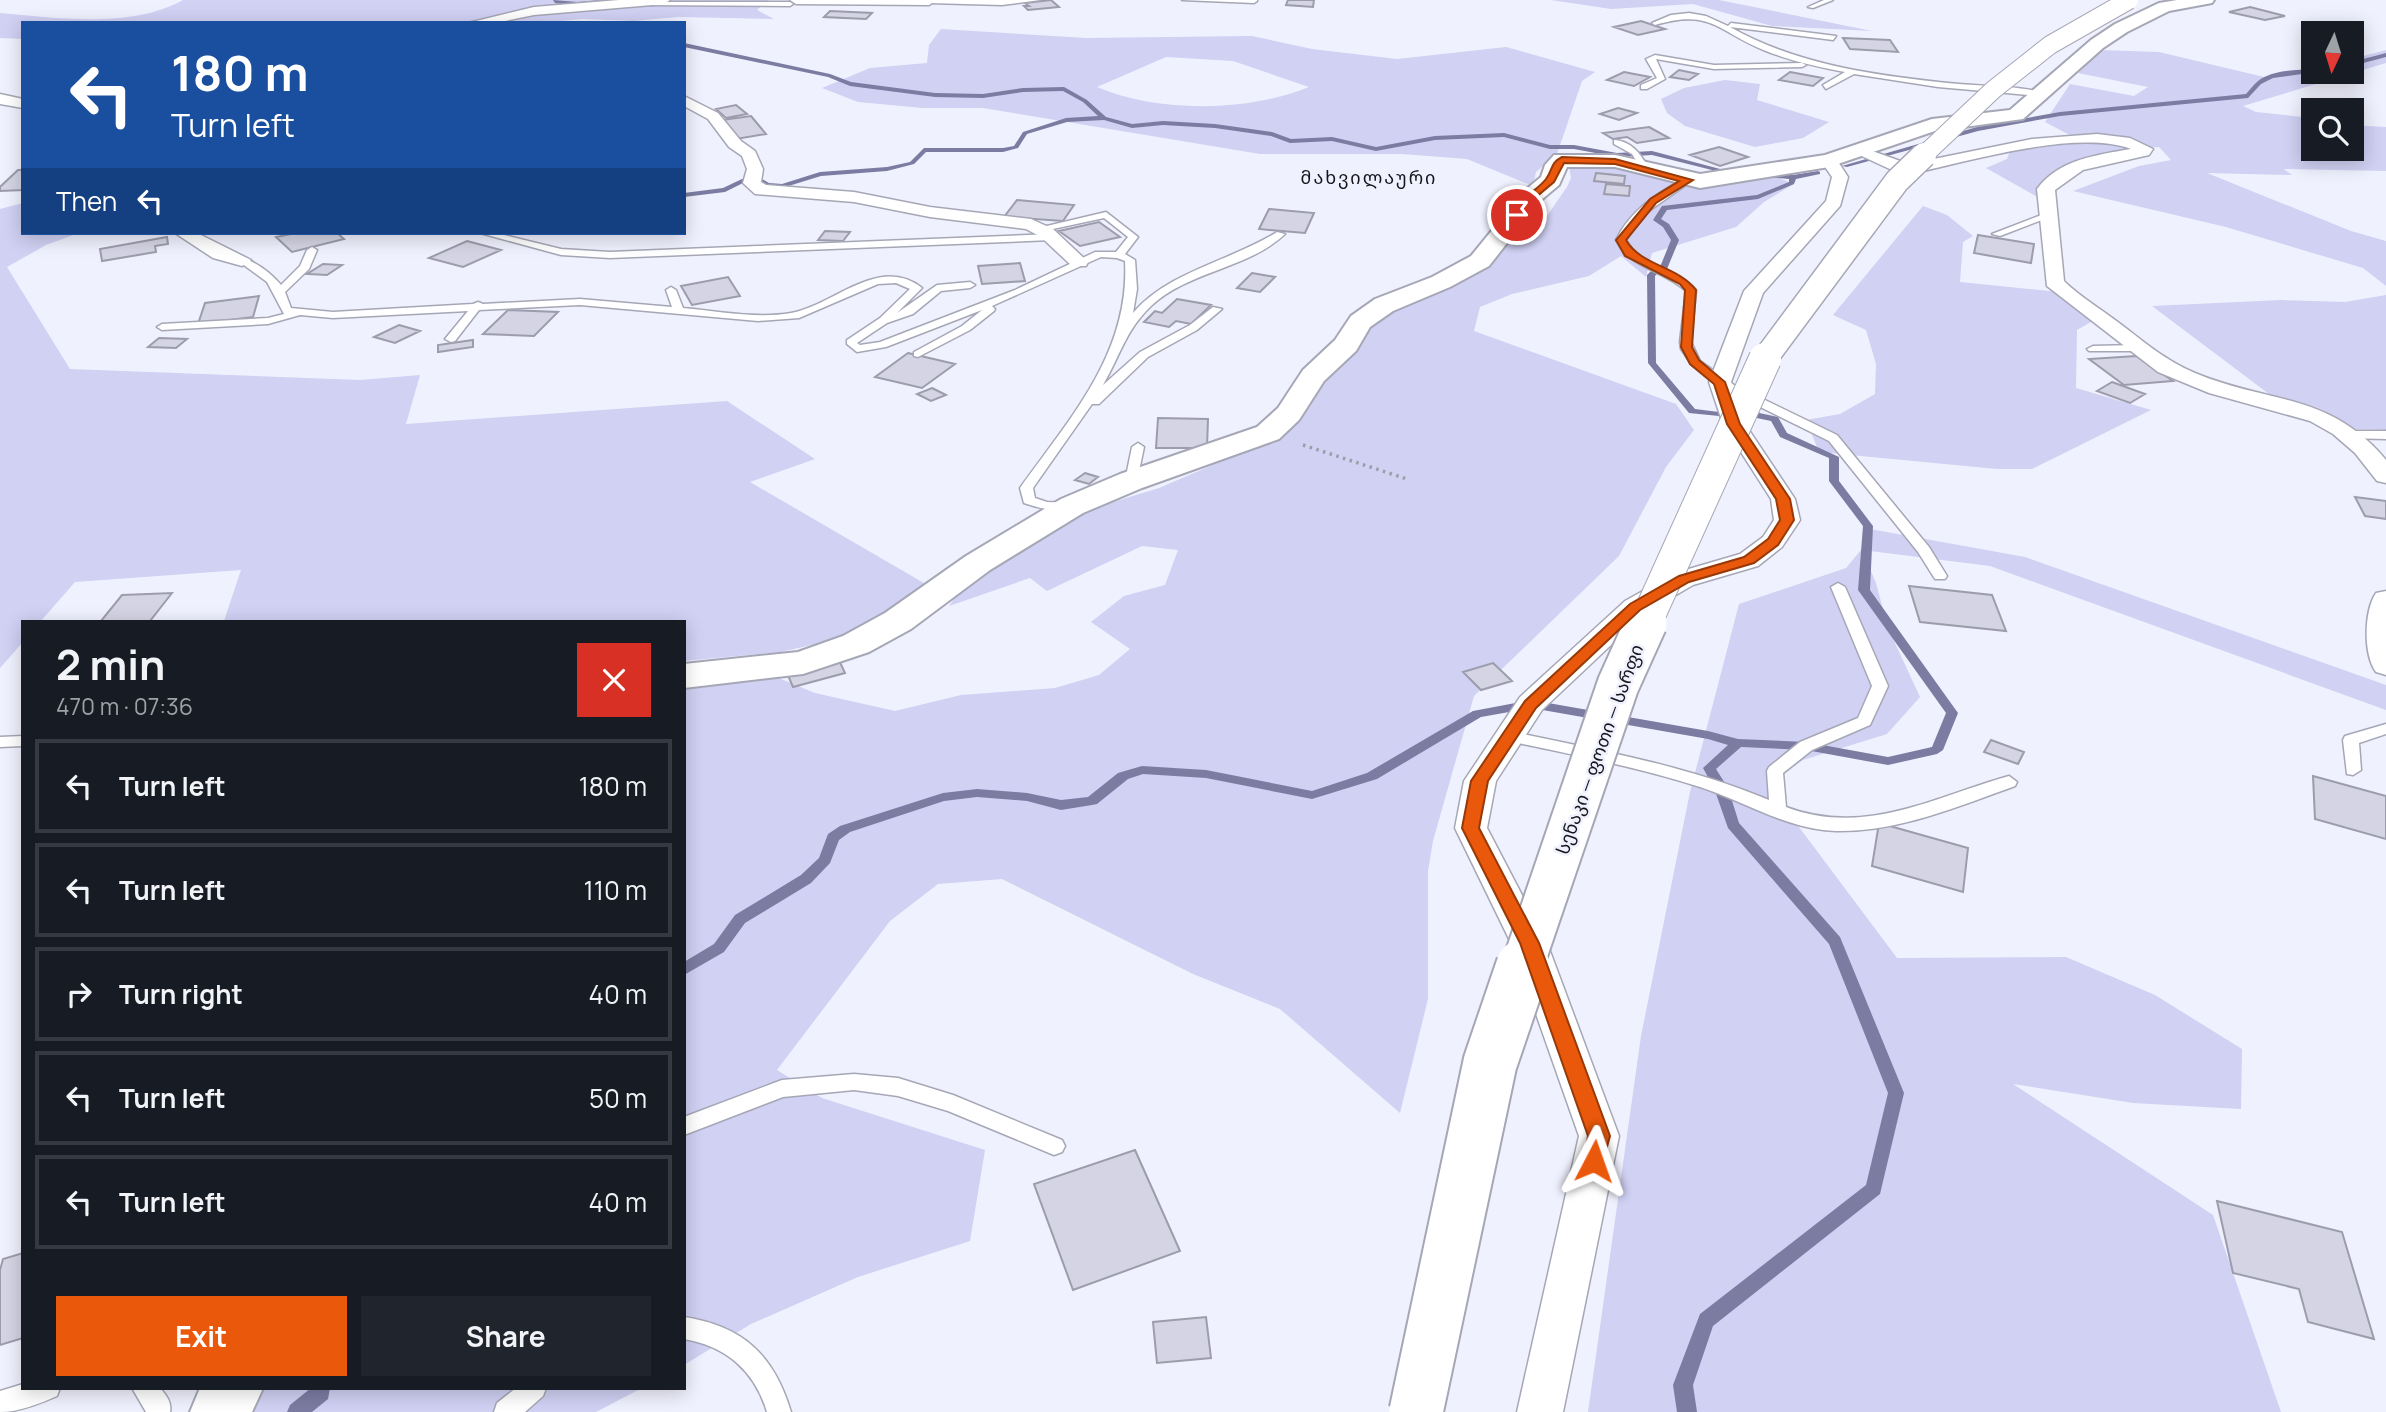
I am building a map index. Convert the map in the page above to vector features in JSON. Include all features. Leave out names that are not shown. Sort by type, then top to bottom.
[{"type":"main road","name":"სენაკი — ფოთი — სარფი","points":[[1416,1412],[1490,1063],[1618,685],[1760,364],[1896,181],[1993,90],[2050,45],[2129,0]]},
{"type":"main road","points":[[686,676],[803,663],[856,644],[898,621],[978,563],[1072,506],[1132,481],[1269,433],[1289,414],[1313,376],[1346,345],[1360,322],[1384,305],[1441,282],[1480,261],[1532,196],[1551,180],[1556,165],[1562,160],[1593,159],[1644,167],[1688,180],[1873,157],[1932,125],[2016,116],[2121,28],[2165,7],[2206,0]]},
{"type":"main road","points":[[220,1412],[232,1390]]},
{"type":"street","points":[[484,21],[534,11],[664,0]]},
{"type":"street","points":[[793,2],[927,0]]},
{"type":"street","points":[[2,101],[21,104]]},
{"type":"street","points":[[686,101],[713,116],[735,144],[749,154],[755,170],[752,183],[761,190],[854,197],[930,212],[1004,219],[1046,233],[1079,262]]},
{"type":"street","points":[[1873,157],[1914,167],[1984,150],[2053,143],[2130,141],[2145,149],[2143,152],[2089,164],[2052,180],[2046,189],[2054,282],[2136,348],[2189,379],[2301,407],[2327,418],[2349,435],[2386,476]]},
{"type":"street","points":[[1539,1412],[1599,1136],[1529,943],[1471,828],[1480,781],[1531,704],[1635,607],[1684,579],[1749,560],[1773,542],[1787,520],[1783,499],[1734,424],[1720,382],[1754,291],[1834,202],[1840,177],[1829,161]]},
{"type":"street","points":[[188,235],[220,254],[242,260]]},
{"type":"street","points":[[2386,600],[2381,634],[2386,666]]},
{"type":"lane","points":[[927,0],[1021,5]]},
{"type":"lane","points":[[960,1],[1037,0]]},
{"type":"lane","points":[[1185,0],[1254,1]]},
{"type":"lane","points":[[1811,7],[1830,0]]},
{"type":"lane","points":[[600,6],[684,2],[793,2]]},
{"type":"lane","points":[[1654,23],[1665,16],[1691,9],[1731,25],[1833,38]]},
{"type":"lane","points":[[1731,25],[1746,40],[1823,66],[1909,82],[2040,94]]},
{"type":"lane","points":[[1644,88],[1661,79],[1650,64],[1650,59],[1655,57],[1714,68],[1823,66]]},
{"type":"lane","points":[[1826,87],[1851,72]]},
{"type":"lane","points":[[1617,142],[1635,152],[1644,167]]},
{"type":"lane","points":[[1688,180],[1667,189],[1653,201],[1621,240],[1628,254],[1684,282],[1691,290],[1686,347],[1694,362],[1720,382],[1815,426],[1833,438],[1924,550],[1940,576]]},
{"type":"lane","points":[[493,235],[561,252],[610,255],[1046,233],[1106,215],[1133,237],[1119,255]]},
{"type":"lane","points":[[1997,234],[2047,216]]},
{"type":"lane","points":[[1123,332],[1152,300],[1173,287],[1261,248],[1280,234]]},
{"type":"lane","points":[[282,290],[305,267],[312,250]]},
{"type":"lane","points":[[918,354],[966,328],[987,310],[1079,262],[1099,254],[1119,255],[1130,260],[1133,272],[1123,332],[1085,411]]},
{"type":"lane","points":[[242,260],[261,270],[282,290],[286,311],[296,314],[333,315],[478,305],[580,302],[758,318],[795,316],[876,281],[897,280],[918,288],[884,320],[851,342],[857,349],[882,345],[1019,292]]},
{"type":"lane","points":[[884,320],[902,317],[917,308],[938,288],[970,285]]},
{"type":"lane","points":[[671,290],[678,310]]},
{"type":"lane","points":[[451,339],[478,305]]},
{"type":"lane","points":[[1072,506],[1029,500],[1026,488],[1085,411],[1129,365],[1154,348],[1199,327],[1217,309]]},
{"type":"lane","points":[[162,327],[268,321],[296,314]]},
{"type":"lane","points":[[2092,349],[2136,348]]},
{"type":"lane","points":[[2349,435],[2386,435]]},
{"type":"lane","points":[[1132,481],[1138,447]]},
{"type":"lane","points":[[1778,809],[1775,771],[1806,746],[1864,721],[1880,686],[1838,587]]},
{"type":"lane","points":[[2353,770],[2351,740],[2386,729]]},
{"type":"lane","points":[[1509,736],[1721,788],[1831,825],[1861,824],[1911,813],[2009,782]]},
{"type":"lane","points":[[0,742],[21,741]]},
{"type":"lane","points":[[686,1125],[782,1089],[854,1082],[898,1087],[953,1104],[1054,1146]]},
{"type":"lane","points":[[686,1328],[719,1335],[750,1356],[775,1395],[779,1412]]},
{"type":"lane","points":[[0,1404],[42,1390]]},
{"type":"lane","points":[[146,1390],[159,1406],[158,1412]]},
{"type":"lane","points":[[506,1412],[532,1390]]},
{"type":"path","points":[[1269,433],[1407,479]]},
{"type":"shaded area","points":[[183,0],[769,0],[757,10],[774,19],[678,17],[634,21],[21,21],[21,39],[0,38],[0,13],[94,19],[141,15]]},
{"type":"shaded area","points":[[1551,0],[1719,0],[1872,31],[1772,26],[1693,4],[1611,9]]},
{"type":"shaded area","points":[[941,29],[1086,38],[1252,36],[1312,49],[1397,59],[1506,47],[1595,72],[1582,81],[1557,154],[1536,172],[1533,186],[1467,159],[1402,154],[1260,154],[983,108],[923,108],[858,102],[822,88],[870,68],[927,63],[929,45]],"holes":[[[1166,57],[1233,61],[1309,87],[1259,101],[1203,106],[1147,101],[1097,87]]]},
{"type":"shaded area","points":[[2101,50],[2159,52],[2264,77],[2301,72],[2301,84],[2316,84],[2243,106],[2256,112],[2301,117],[2301,161],[2364,161],[2364,126],[2386,127],[2386,171],[2284,169],[2292,175],[2207,173],[2351,231],[2386,241],[2386,286],[2363,268],[2226,227],[2073,191],[2139,166],[2171,160],[2159,147],[2125,152],[2096,163],[2041,199],[1986,168],[2007,159],[2014,141],[2081,141],[2045,122],[2070,84],[2134,96],[2148,87],[2078,73]]},
{"type":"shaded area","points":[[2386,50],[2386,63],[2364,70],[2364,56]]},
{"type":"shaded area","points":[[1725,80],[1760,84],[1757,100],[1829,122],[1803,138],[1755,147],[1685,126],[1667,113],[1661,99],[1684,88]]},
{"type":"shaded area","points":[[1605,161],[1688,180],[1761,171],[1794,184],[1764,202],[1736,227],[1652,253],[1646,277],[1621,256],[1589,276],[1512,294],[1480,307],[1474,331],[1676,404],[1694,430],[1666,467],[1619,556],[1474,696],[1433,841],[1428,871],[1428,999],[1400,1113],[1280,1009],[1193,974],[1002,879],[938,884],[890,921],[777,1070],[822,1098],[985,1150],[970,1241],[858,1277],[751,1324],[686,1364],[686,688],[702,688],[764,672],[815,693],[895,711],[961,695],[1055,688],[1099,675],[1130,649],[1091,622],[1124,596],[1165,585],[1178,550],[1142,546],[1047,591],[1030,578],[949,606],[976,568],[1041,524],[1159,488],[1280,436],[1312,402],[1320,374],[1377,299],[1519,237],[1544,220],[1567,187],[1571,178],[1569,166]]},
{"type":"shaded area","points":[[21,204],[21,235],[74,235],[46,245],[7,267],[70,369],[360,380],[420,375],[406,424],[727,401],[815,459],[750,482],[929,586],[837,639],[781,652],[686,661],[686,620],[224,620],[241,570],[75,582],[42,620],[21,620],[21,644],[0,668],[0,209]]},
{"type":"shaded area","points":[[1923,206],[1947,215],[1973,236],[1963,242],[1960,282],[2079,294],[2103,315],[2077,330],[2076,388],[2151,410],[2032,469],[1997,469],[1819,452],[1806,420],[1840,414],[1875,394],[1876,364],[1866,330],[1833,315]]},
{"type":"shaded area","points":[[2386,295],[2386,430],[2356,429],[2320,409],[2273,397],[2152,306],[2281,300],[2345,302]]},
{"type":"shaded area","points":[[1870,529],[2025,557],[2386,685],[2386,710],[1990,566],[1862,550],[1876,583],[1888,628],[1920,697],[1887,734],[1803,760],[1784,774],[1783,796],[1796,823],[1897,958],[2066,957],[2155,995],[2242,1049],[2241,1109],[2133,1103],[2013,1084],[2213,1215],[2281,1412],[1588,1412],[1641,1036],[1690,792],[1739,604],[1846,568],[1861,550]]},
{"type":"shaded area","points":[[235,1390],[638,1390],[596,1412],[223,1412]]},
{"type":"building","points":[[1051,0],[1059,7],[1028,10],[1024,6],[1029,6],[1025,3]]},
{"type":"building","points":[[1288,0],[1314,0],[1313,7],[1286,5]]},
{"type":"building","points":[[2250,7],[2285,16],[2265,20],[2229,12]]},
{"type":"building","points":[[830,11],[872,13],[866,19],[824,17]]},
{"type":"building","points":[[1641,21],[1665,29],[1638,35],[1614,27]]},
{"type":"building","points":[[1843,38],[1890,40],[1898,52],[1850,49]]},
{"type":"building","points":[[1679,70],[1698,74],[1689,80],[1670,77]]},
{"type":"building","points":[[1624,72],[1650,77],[1634,86],[1607,80]]},
{"type":"building","points":[[1790,72],[1823,78],[1813,86],[1779,80]]},
{"type":"building","points":[[736,105],[747,114],[726,118],[716,109]]},
{"type":"building","points":[[1618,108],[1637,113],[1619,120],[1600,114]]},
{"type":"building","points":[[751,116],[766,134],[736,139],[722,120]]},
{"type":"building","points":[[1649,127],[1669,138],[1637,143],[1627,137],[1613,139],[1603,133]]},
{"type":"building","points":[[1719,147],[1748,157],[1720,166],[1690,155]]},
{"type":"building","points":[[21,170],[21,190],[0,191],[0,187]]},
{"type":"building","points":[[1596,173],[1625,176],[1624,184],[1594,181]]},
{"type":"building","points":[[1606,184],[1630,186],[1629,196],[1604,194]]},
{"type":"building","points":[[1017,200],[1074,205],[1063,221],[1004,217]]},
{"type":"building","points":[[1269,209],[1314,213],[1305,233],[1259,229]]},
{"type":"building","points":[[1099,222],[1120,237],[1080,246],[1059,231]]},
{"type":"building","points":[[825,231],[850,232],[843,241],[818,240]]},
{"type":"building","points":[[339,235],[344,239],[292,252],[276,237]]},
{"type":"building","points":[[1978,235],[2034,244],[2031,263],[1974,253]]},
{"type":"building","points":[[167,237],[168,244],[155,246],[156,252],[102,261],[100,249]]},
{"type":"building","points":[[467,241],[501,250],[463,267],[429,258]]},
{"type":"building","points":[[1020,263],[1025,281],[982,284],[978,266]]},
{"type":"building","points":[[323,264],[342,265],[327,275],[307,274]]},
{"type":"building","points":[[1252,273],[1275,277],[1260,292],[1237,288]]},
{"type":"building","points":[[728,277],[740,296],[692,305],[681,286]]},
{"type":"building","points":[[259,296],[253,317],[198,324],[205,303]]},
{"type":"building","points":[[1177,299],[1211,305],[1191,324],[1176,321],[1169,327],[1144,322],[1155,311],[1162,313]]},
{"type":"building","points":[[508,310],[558,312],[534,336],[483,334]]},
{"type":"building","points":[[399,325],[420,331],[395,343],[374,337]]},
{"type":"building","points":[[159,338],[187,339],[176,348],[148,347]]},
{"type":"building","points":[[473,340],[473,347],[438,352],[438,345]]},
{"type":"building","points":[[908,353],[955,364],[922,388],[875,377]]},
{"type":"building","points":[[2136,356],[2173,381],[2124,385],[2089,359]]},
{"type":"building","points":[[2112,382],[2145,394],[2130,403],[2097,391]]},
{"type":"building","points":[[932,388],[946,395],[931,401],[917,394]]},
{"type":"building","points":[[1158,418],[1208,419],[1207,448],[1156,448]]},
{"type":"building","points":[[1085,473],[1098,477],[1089,484],[1075,480]]},
{"type":"building","points":[[2355,497],[2386,501],[2386,519],[2365,516]]},
{"type":"building","points":[[1909,586],[1992,595],[2006,631],[1920,622]]},
{"type":"building","points":[[172,593],[151,620],[102,620],[122,595]]},
{"type":"building","points":[[838,658],[845,673],[793,687],[786,671]]},
{"type":"building","points":[[1493,663],[1512,681],[1481,690],[1463,672]]},
{"type":"building","points":[[1991,740],[2024,752],[2018,764],[1984,752]]},
{"type":"building","points":[[2313,776],[2386,796],[2386,839],[2315,819]]},
{"type":"building","points":[[1879,823],[1968,848],[1963,892],[1872,866]]},
{"type":"building","points":[[1135,1150],[1180,1251],[1073,1290],[1034,1184]]},
{"type":"building","points":[[2217,1201],[2342,1232],[2374,1339],[2308,1322],[2299,1289],[2233,1273]]},
{"type":"building","points":[[21,1254],[21,1339],[0,1345],[0,1270],[3,1259]]},
{"type":"building","points":[[1206,1317],[1211,1358],[1157,1363],[1153,1322]]},
{"type":"waterway","points":[[555,1],[578,4],[599,0]]},
{"type":"waterway","points":[[686,45],[830,76],[850,84],[935,95],[983,96],[1023,90],[1064,89],[1085,101],[1104,118]]},
{"type":"waterway","points":[[2364,61],[2386,55]]},
{"type":"waterway","points":[[1845,166],[1977,129],[2060,114],[2248,96],[2264,80],[2301,72]]},
{"type":"waterway","points":[[686,195],[725,190],[742,181],[762,181],[767,185],[782,186],[820,174],[887,169],[912,163],[924,150],[1003,150],[1016,147],[1025,133],[1066,120],[1104,118]]},
{"type":"waterway","points":[[1104,118],[1132,126],[1163,123],[1215,126],[1272,134],[1290,141],[1332,139],[1376,149],[1435,138],[1504,135],[1550,147],[1574,147],[1617,155],[1652,153],[1736,174]]},
{"type":"waterway","points":[[1793,177],[1818,173]]},
{"type":"waterway","points":[[1757,175],[1793,177]]},
{"type":"waterway","points":[[1664,267],[1675,240],[1666,226],[1657,220],[1665,208],[1758,197],[1792,183],[1793,177]]},
{"type":"waterway","points":[[1655,272],[1651,275],[1652,363],[1692,411],[1716,414]]},
{"type":"waterway","points":[[1738,743],[1806,746],[1888,761],[1937,750],[1952,713],[1864,590],[1868,526],[1834,481],[1834,457],[1783,435],[1775,419],[1750,414]]},
{"type":"waterway","points":[[686,968],[719,948],[740,919],[806,879],[825,860],[833,837],[845,829],[943,797],[977,793],[1027,797],[1061,805],[1076,804],[1092,801],[1123,776],[1142,770],[1206,774],[1312,795],[1372,776],[1477,714],[1531,704],[1708,735],[1738,743]]},
{"type":"waterway","points":[[1687,1412],[1683,1385],[1706,1320],[1874,1189],[1896,1093],[1835,941],[1733,825],[1721,788],[1709,768],[1738,743]]},
{"type":"waterway","points":[[297,1412],[321,1390]]},
{"type":"district","name":"მახვილაური","points":[[1369,177]]},
{"type":"route","points":[[1517,215],[1532,196],[1551,180],[1556,165],[1562,160],[1615,161],[1688,180],[1667,189],[1653,201],[1623,234],[1623,248],[1644,263],[1684,282],[1691,290],[1686,347],[1694,362],[1720,382],[1734,424],[1783,499],[1787,520],[1773,542],[1749,560],[1684,579],[1635,607],[1531,704],[1480,781],[1471,828],[1529,943],[1599,1136],[1594,1161]]}]
